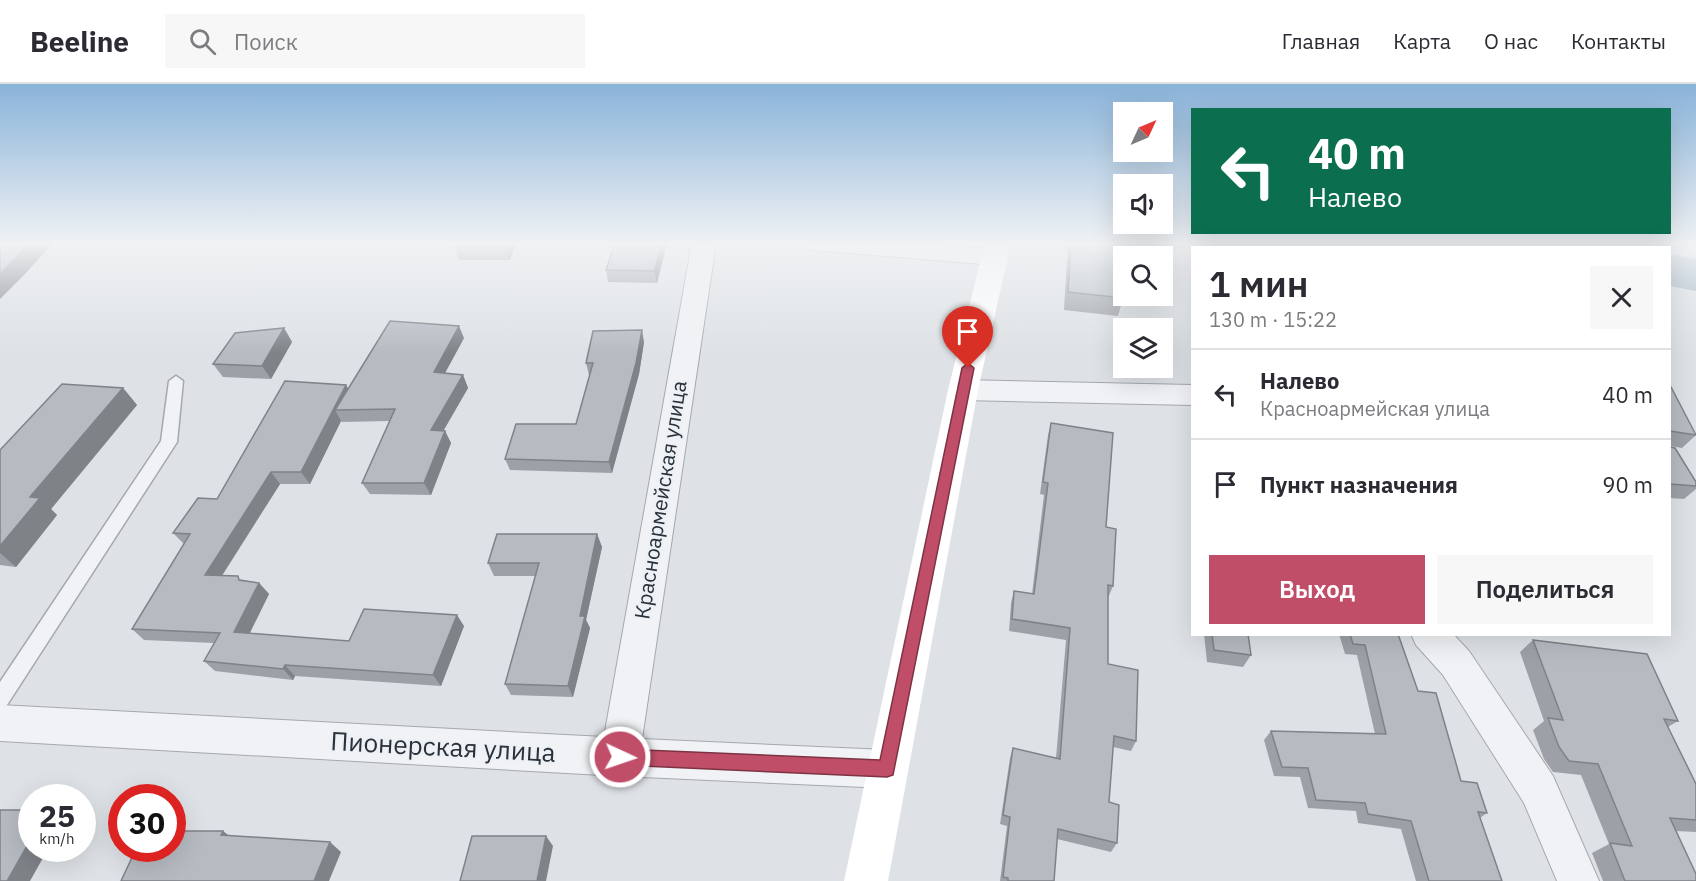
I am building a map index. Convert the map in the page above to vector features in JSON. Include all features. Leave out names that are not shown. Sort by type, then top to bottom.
[{"type":"main road","points":[[866,881],[963,390],[989,280]]},
{"type":"street","name":"Красноармейская улица","points":[[620,757],[698,280]]},
{"type":"street","points":[[963,390],[1191,395]]},
{"type":"street","points":[[1431,636],[1456,663],[1539,789],[1578,881]]},
{"type":"street","name":"Пионерская улица","points":[[0,723],[620,757],[887,769]]},
{"type":"lane","points":[[0,699],[170,442],[176,381]]},
{"type":"building","points":[[1069,280],[1113,280],[1113,297],[1068,292]]},
{"type":"building","points":[[390,321],[459,326],[434,372],[463,375],[431,430],[445,431],[424,483],[362,483],[395,409],[335,410]]},
{"type":"building","points":[[284,328],[262,366],[213,364],[235,333]]},
{"type":"building","points":[[642,330],[636,363],[609,462],[505,459],[516,424],[576,424],[593,363],[586,363],[593,331]]},
{"type":"building","points":[[285,381],[346,385],[301,472],[271,472],[205,575],[238,576],[239,580],[259,583],[234,632],[349,641],[364,609],[457,615],[433,675],[285,665],[283,669],[204,661],[220,633],[132,629],[190,534],[173,533],[198,498],[217,499]]},
{"type":"building","points":[[62,384],[123,388],[30,497],[40,498],[0,546],[0,450]]},
{"type":"building","points":[[1671,387],[1696,435],[1671,431]]},
{"type":"building","points":[[1051,423],[1113,433],[1106,527],[1116,529],[1113,586],[1108,585],[1108,664],[1138,670],[1136,741],[1114,736],[1109,802],[1119,805],[1117,843],[1058,829],[1054,881],[1008,881],[1008,878],[1003,877],[1010,817],[1003,815],[1013,748],[1060,759],[1070,628],[1012,619],[1014,591],[1034,594],[1048,483],[1043,482]]},
{"type":"building","points":[[1671,447],[1675,448],[1696,482],[1696,486],[1671,484]]},
{"type":"building","points":[[497,534],[597,534],[580,616],[585,616],[568,686],[505,684],[539,563],[488,563]]},
{"type":"building","points":[[1212,636],[1248,636],[1251,655],[1214,650]]},
{"type":"building","points":[[1351,636],[1399,636],[1418,691],[1436,693],[1461,781],[1477,783],[1487,813],[1478,812],[1502,881],[1429,881],[1411,821],[1368,814],[1365,803],[1316,800],[1308,768],[1282,767],[1271,731],[1386,734],[1365,645],[1353,644]]},
{"type":"building","points":[[1533,640],[1647,654],[1678,721],[1664,719],[1696,784],[1696,820],[1670,818],[1696,874],[1696,881],[1625,881],[1610,843],[1632,846],[1598,764],[1569,761],[1559,747],[1548,718],[1563,720]]},
{"type":"building","points":[[0,810],[18,810],[18,862],[7,881],[0,881]]},
{"type":"building","points":[[186,831],[223,831],[221,835],[330,842],[314,881],[121,881],[130,862],[186,862]]},
{"type":"building","points":[[472,836],[546,836],[537,881],[460,881]]},
{"type":"route","points":[[620,757],[887,769],[968,368]]}]
